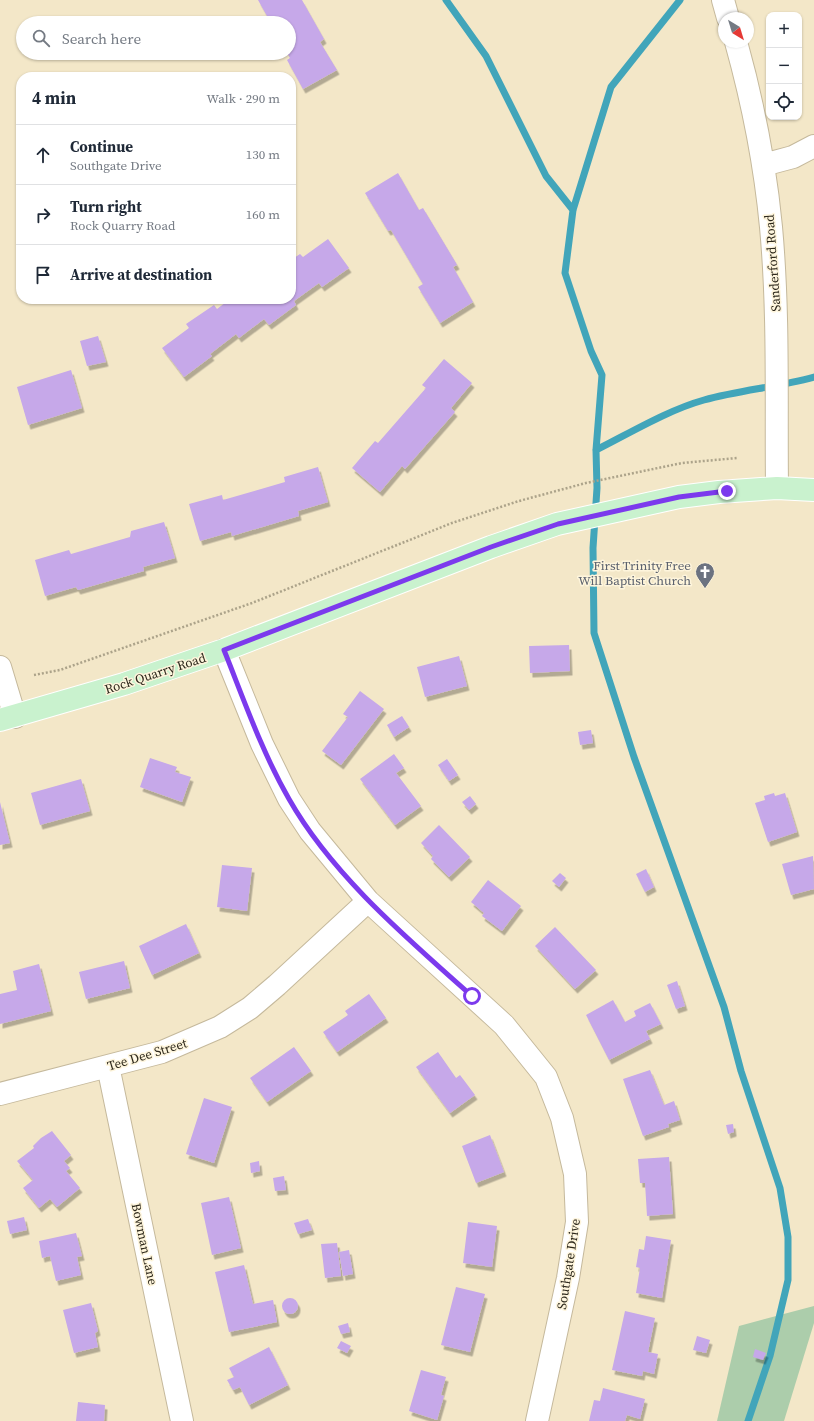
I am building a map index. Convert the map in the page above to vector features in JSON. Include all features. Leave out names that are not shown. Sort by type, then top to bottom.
[{"type":"main road","name":"Rock Quarry Road","points":[[7,718],[124,684],[224,650],[491,547],[558,524],[679,497],[719,492],[777,488],[814,490]]},
{"type":"street","points":[[723,0],[726,12]]},
{"type":"street","name":"Sanderford Road","points":[[738,48],[751,97],[763,165],[771,227],[778,392],[777,488]]},
{"type":"street","points":[[763,165],[793,157],[814,146]]},
{"type":"street","name":"Southgate Drive","points":[[224,650],[262,744],[289,799],[310,831],[368,901],[504,1025],[546,1076],[562,1118],[575,1174],[577,1222],[568,1278],[537,1421]]},
{"type":"street","points":[[0,667],[7,718]]},
{"type":"street","name":"Tee Dee Street","points":[[0,1094],[162,1052],[194,1040],[250,1008],[278,985],[368,901]]},
{"type":"street","name":"Bowman Lane","points":[[108,1066],[182,1421]]},
{"type":"path","points":[[34,675],[60,670],[252,603],[452,524],[519,501],[586,483],[682,463],[737,458]]},
{"type":"green space","points":[[814,1306],[814,1323],[784,1421],[717,1421],[739,1326]]},
{"type":"building","points":[[258,0],[302,0],[324,39],[320,42],[337,70],[303,89],[296,76],[296,72],[294,72],[287,60],[296,60],[296,16],[267,16]]},
{"type":"building","points":[[398,173],[419,210],[423,208],[456,263],[457,265],[453,267],[473,302],[440,323],[418,287],[423,284],[391,230],[388,231],[365,193]]},
{"type":"building","points":[[328,239],[349,268],[322,287],[319,283],[296,300],[296,257],[300,254],[303,257]]},
{"type":"building","points":[[224,304],[296,305],[269,325],[264,319],[239,338],[236,334],[210,354],[212,356],[184,377],[162,348],[189,328],[186,324],[214,305],[217,309]]},
{"type":"building","points":[[98,336],[106,362],[87,366],[80,341]]},
{"type":"building","points":[[444,359],[472,383],[451,408],[455,412],[405,469],[402,466],[380,492],[352,468],[375,441],[378,443],[426,388],[422,385]]},
{"type":"building","points":[[71,370],[82,408],[28,425],[17,387]]},
{"type":"building","points":[[318,467],[328,502],[298,511],[299,516],[232,536],[231,532],[200,541],[189,504],[222,495],[223,500],[285,482],[284,477]]},
{"type":"building","points":[[164,522],[175,558],[143,567],[144,571],[78,590],[76,587],[45,596],[35,560],[69,550],[71,554],[130,537],[131,531]]},
{"type":"building","points":[[569,645],[570,671],[530,673],[529,646]]},
{"type":"building","points":[[459,656],[467,686],[425,697],[417,667]]},
{"type":"building","points":[[360,691],[384,709],[341,765],[322,751],[348,717],[343,714]]},
{"type":"building","points":[[402,716],[409,727],[394,737],[387,725]]},
{"type":"building","points":[[591,730],[593,743],[580,745],[578,732]]},
{"type":"building","points":[[394,754],[404,768],[396,773],[421,806],[395,825],[360,779]]},
{"type":"building","points":[[150,758],[177,767],[175,772],[191,777],[182,802],[140,787]]},
{"type":"building","points":[[447,759],[458,775],[449,781],[438,765]]},
{"type":"building","points":[[81,779],[90,811],[40,825],[31,793]]},
{"type":"building","points":[[774,793],[775,796],[785,793],[797,832],[768,842],[755,803],[765,800],[764,796]]},
{"type":"building","points":[[470,796],[476,804],[469,810],[462,802]]},
{"type":"building","points":[[0,802],[10,843],[0,845]]},
{"type":"building","points":[[439,825],[470,857],[449,877],[431,859],[433,856],[421,843]]},
{"type":"building","points":[[813,856],[814,889],[791,895],[782,864]]},
{"type":"building","points":[[222,865],[252,868],[247,911],[217,907]]},
{"type":"building","points":[[646,869],[654,887],[645,892],[636,874]]},
{"type":"building","points":[[560,873],[566,878],[559,887],[552,881]]},
{"type":"building","points":[[488,880],[521,906],[502,931],[482,916],[484,913],[471,902]]},
{"type":"building","points":[[186,924],[199,953],[152,975],[139,946]]},
{"type":"building","points":[[555,927],[596,970],[575,989],[535,946]]},
{"type":"building","points":[[124,961],[130,988],[86,999],[79,972]]},
{"type":"building","points":[[39,964],[51,1011],[0,1024],[0,994],[17,990],[13,971]]},
{"type":"building","points":[[677,981],[685,1006],[676,1009],[667,985]]},
{"type":"building","points":[[369,994],[386,1018],[337,1052],[323,1032],[348,1015],[345,1011]]},
{"type":"building","points":[[613,1000],[625,1022],[636,1016],[634,1011],[650,1003],[661,1024],[646,1031],[650,1039],[609,1060],[586,1015]]},
{"type":"building","points":[[294,1047],[311,1071],[267,1102],[250,1078]]},
{"type":"building","points":[[438,1052],[456,1078],[460,1075],[475,1095],[450,1113],[416,1067]]},
{"type":"building","points":[[650,1070],[664,1105],[674,1101],[680,1120],[668,1124],[669,1127],[643,1136],[623,1079]]},
{"type":"building","points":[[204,1098],[232,1107],[214,1163],[186,1154]]},
{"type":"building","points":[[733,1124],[734,1132],[728,1134],[726,1125]]},
{"type":"building","points":[[52,1131],[71,1155],[64,1161],[70,1168],[66,1171],[80,1188],[57,1207],[50,1199],[39,1208],[23,1188],[33,1180],[17,1161],[34,1148],[33,1146],[41,1138]]},
{"type":"building","points":[[490,1135],[504,1172],[476,1183],[462,1146]]},
{"type":"building","points":[[669,1157],[673,1214],[647,1216],[645,1183],[640,1183],[638,1159]]},
{"type":"building","points":[[259,1161],[260,1171],[251,1173],[250,1163]]},
{"type":"building","points":[[284,1176],[286,1190],[275,1191],[273,1178]]},
{"type":"building","points":[[229,1197],[241,1248],[212,1255],[201,1203]]},
{"type":"building","points":[[24,1217],[27,1230],[10,1234],[7,1221]]},
{"type":"building","points":[[308,1219],[312,1230],[298,1234],[294,1223]]},
{"type":"building","points":[[468,1222],[497,1226],[492,1267],[463,1263]]},
{"type":"building","points":[[76,1233],[82,1256],[77,1257],[81,1275],[56,1281],[50,1256],[42,1258],[39,1241]]},
{"type":"building","points":[[646,1236],[671,1240],[662,1298],[636,1293],[640,1268],[636,1267],[639,1249],[644,1250]]},
{"type":"building","points":[[337,1243],[341,1276],[325,1278],[321,1244]]},
{"type":"building","points":[[349,1250],[353,1274],[343,1276],[339,1252]]},
{"type":"building","points":[[244,1265],[253,1304],[273,1300],[277,1322],[229,1332],[215,1272]]},
{"type":"building","points":[[456,1287],[485,1294],[470,1352],[441,1345]]},
{"type":"building","points":[[287,1298],[293,1298],[298,1303],[296,1312],[293,1314],[287,1314],[282,1309],[282,1303]]},
{"type":"building","points":[[91,1303],[98,1331],[95,1333],[98,1347],[74,1353],[63,1310]]},
{"type":"building","points":[[625,1311],[655,1318],[648,1352],[658,1354],[654,1374],[643,1371],[642,1376],[612,1370]]},
{"type":"building","points":[[348,1323],[350,1332],[341,1334],[338,1326]]},
{"type":"building","points":[[697,1336],[710,1340],[706,1353],[693,1350]]},
{"type":"building","points":[[341,1341],[351,1346],[347,1353],[337,1348]]},
{"type":"building","points":[[269,1347],[288,1385],[249,1405],[240,1387],[233,1390],[227,1380],[234,1377],[229,1368]]},
{"type":"building","points":[[755,1349],[766,1353],[763,1360],[753,1357]]},
{"type":"building","points":[[421,1370],[446,1377],[441,1395],[444,1396],[437,1420],[409,1411]]},
{"type":"building","points":[[603,1388],[645,1399],[640,1419],[627,1415],[625,1421],[589,1421],[594,1400],[600,1401]]},
{"type":"building","points":[[78,1402],[105,1405],[104,1421],[76,1421]]},
{"type":"waterway","points":[[446,0],[486,56],[546,176],[573,210]]},
{"type":"waterway","points":[[680,0],[611,87],[573,210],[565,273],[591,351],[602,375],[596,450],[597,488],[593,548],[594,633],[634,757],[724,1007],[741,1071],[780,1188],[788,1237],[788,1280],[770,1356],[748,1421]]},
{"type":"waterway","points":[[596,450],[636,429],[690,404],[814,377]]},
{"type":"place","name":"First Trinity Free Will Baptist Church","points":[[705,589]]},
{"type":"route","points":[[472,996],[368,901],[310,831],[289,799],[262,744],[224,650],[491,547],[558,524],[609,511],[679,497],[727,491]]}]
